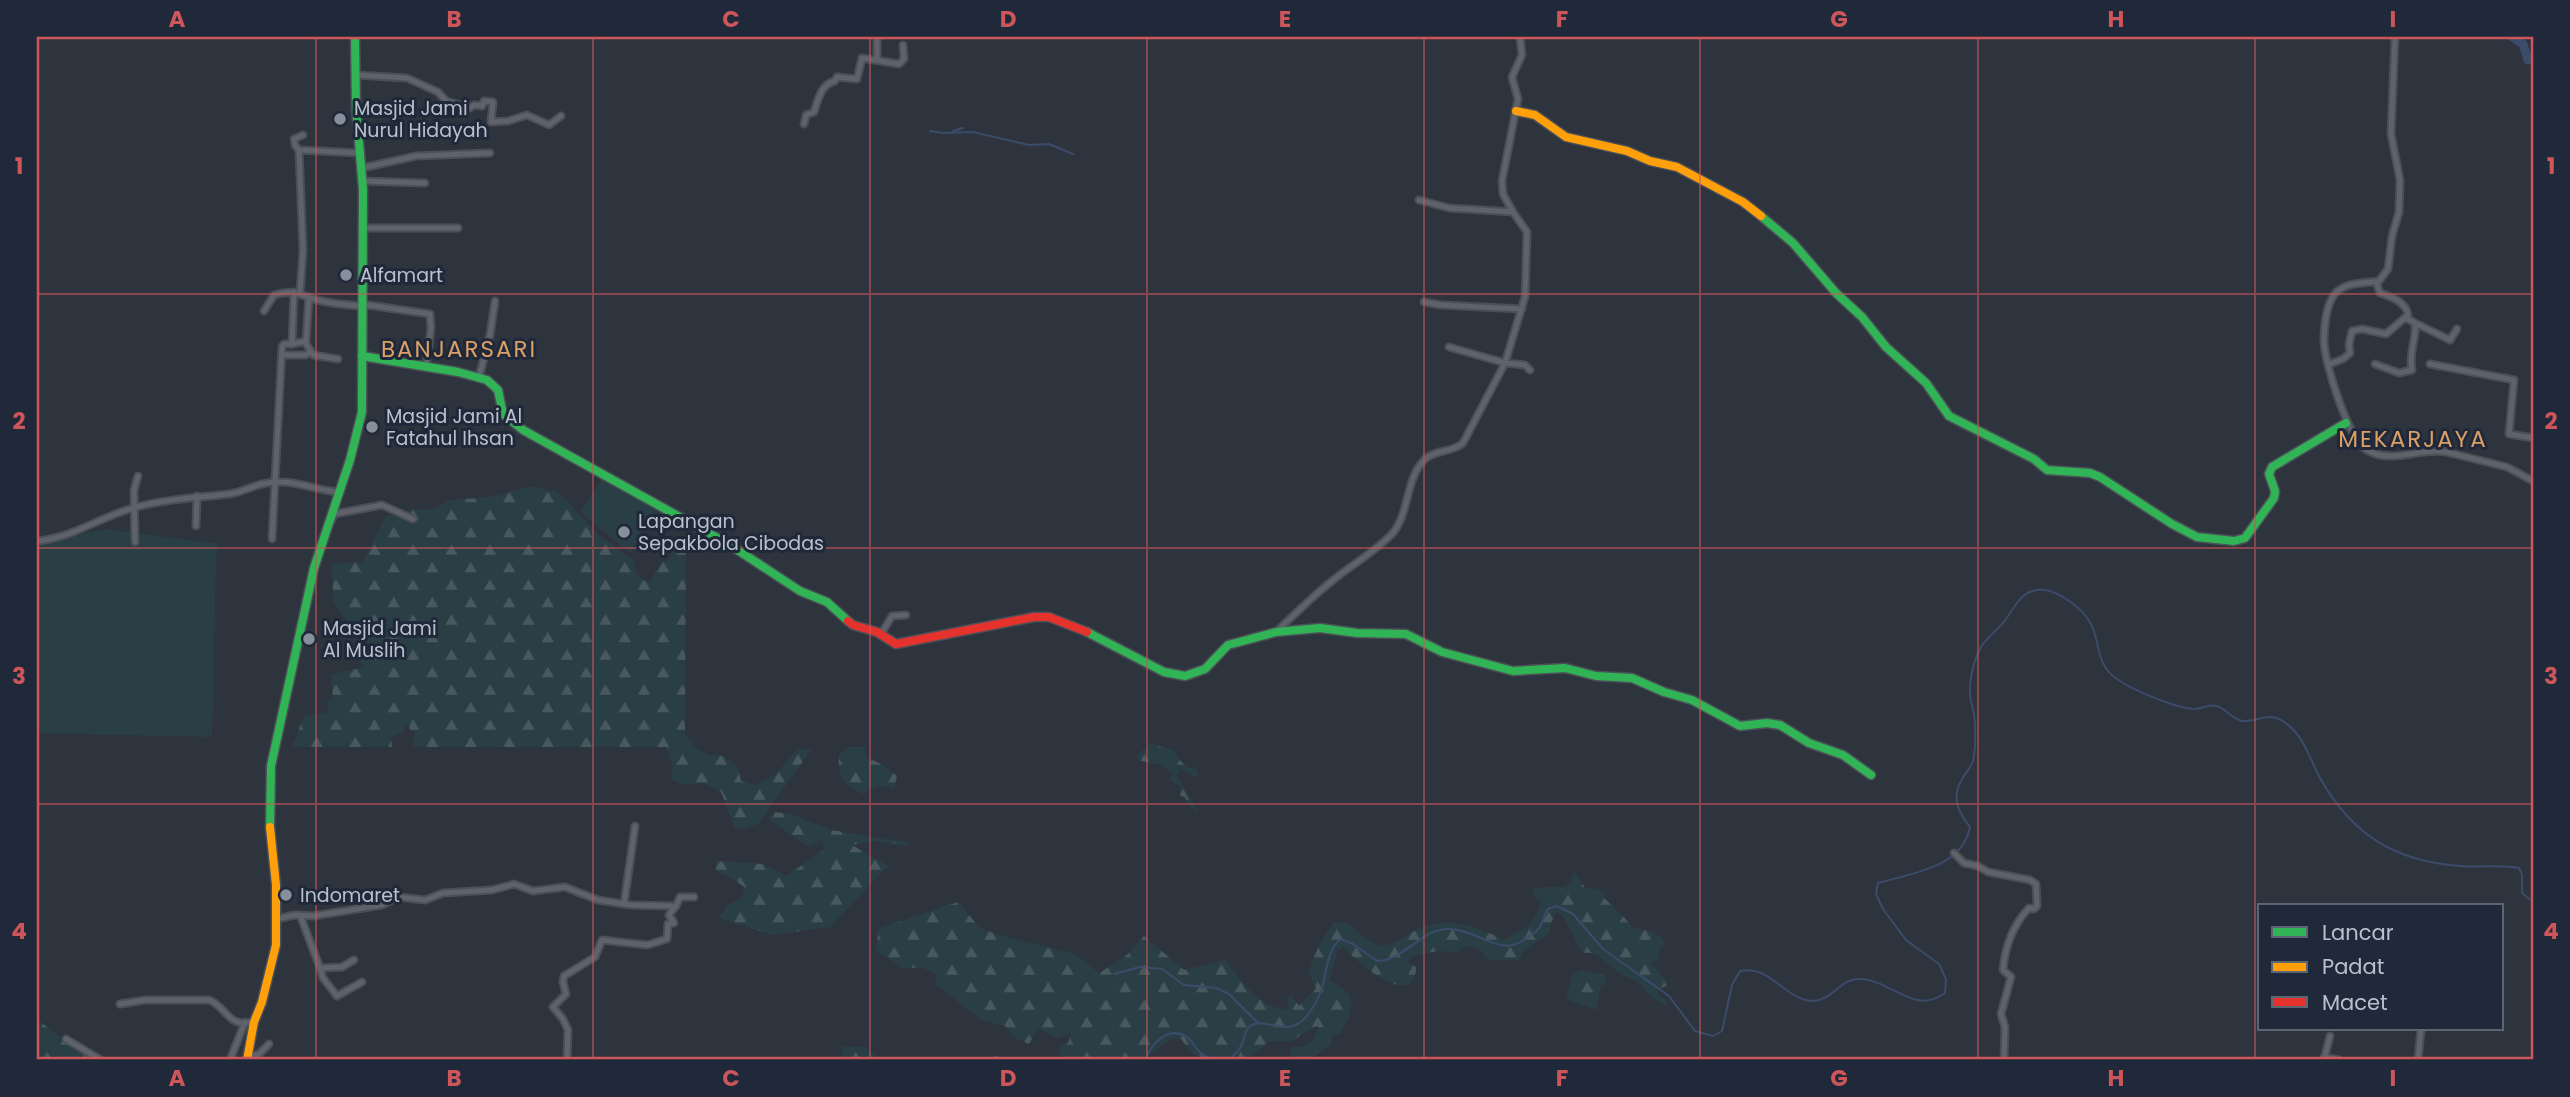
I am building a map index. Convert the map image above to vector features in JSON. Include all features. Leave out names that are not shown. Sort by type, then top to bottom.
[{"type":"street","points":[[230,1060],[272,965],[276,885],[269,817],[271,766],[314,568],[362,419],[362,168],[355,37]]},
{"type":"street","points":[[877,37],[877,59]]},
{"type":"street","points":[[1276,632],[1331,581],[1391,534],[1402,517],[1410,489],[1423,462],[1437,452],[1456,448],[1463,443],[1505,363],[1522,309],[1525,290],[1527,232],[1502,191],[1518,96],[1512,76],[1521,55],[1520,37]]},
{"type":"street","points":[[2395,37],[2391,134],[2400,180],[2399,212],[2392,236],[2388,269],[2382,279],[2376,282],[2346,286],[2333,296],[2326,320],[2324,340],[2346,423],[2361,444],[2371,452],[2403,456],[2436,450],[2507,467],[2533,481]]},
{"type":"street","points":[[804,124],[806,115],[814,112],[828,84],[837,77],[857,79],[861,58],[899,64],[904,59],[903,45]]},
{"type":"street","points":[[356,75],[407,78],[438,92],[446,101],[471,108],[474,105],[482,106],[484,101],[493,102],[491,122],[508,121],[527,115],[549,125],[561,116]]},
{"type":"street","points":[[1516,111],[1535,115],[1566,137],[1628,151],[1650,161],[1676,167],[1743,202],[1793,243],[1836,293],[1862,317],[1886,347],[1926,383],[1948,415],[2034,459],[2048,471],[2094,475],[2197,537],[2211,540],[2245,538],[2257,526],[2274,498],[2269,474],[2272,467],[2346,423]]},
{"type":"street","points":[[292,344],[303,253],[299,150],[294,139],[303,135]]},
{"type":"street","points":[[299,150],[360,153]]},
{"type":"street","points":[[362,168],[416,156],[490,153]]},
{"type":"street","points":[[362,181],[425,183]]},
{"type":"street","points":[[1419,200],[1449,208],[1513,212]]},
{"type":"street","points":[[362,228],[457,228]]},
{"type":"street","points":[[2330,364],[2350,353],[2352,331],[2362,329],[2387,334],[2406,318],[2407,309],[2399,301],[2380,293],[2376,282]]},
{"type":"street","points":[[264,311],[276,293],[297,292],[324,302],[430,314],[426,367]]},
{"type":"street","points":[[309,297],[305,342],[313,355],[338,359]]},
{"type":"street","points":[[479,377],[490,335],[495,301]]},
{"type":"street","points":[[1424,302],[1522,309]]},
{"type":"street","points":[[2406,318],[2449,340],[2457,329]]},
{"type":"street","points":[[2375,364],[2399,373],[2412,370],[2410,361],[2415,323]]},
{"type":"street","points":[[272,539],[282,345],[305,342]]},
{"type":"street","points":[[1449,347],[1505,363],[1525,365],[1530,370]]},
{"type":"street","points":[[282,355],[306,355],[310,352]]},
{"type":"street","points":[[362,356],[479,377],[495,385],[503,414],[523,430],[730,545],[807,594],[821,599],[855,626],[881,634],[891,642],[902,644],[983,626],[1049,617],[1104,639],[1164,672],[1185,676],[1205,669],[1228,645],[1276,632],[1320,628],[1357,633],[1405,634],[1442,652],[1513,671],[1565,668],[1596,676],[1632,678],[1664,692],[1692,699],[1741,726],[1780,724],[1809,743],[1843,755],[1871,775]]},
{"type":"street","points":[[2430,364],[2514,380],[2510,434],[2533,438]]},
{"type":"street","points":[[135,542],[134,485],[138,476]]},
{"type":"street","points":[[37,541],[78,531],[135,507],[197,496],[228,494],[255,484],[276,482],[339,492]]},
{"type":"street","points":[[196,524],[197,496]]},
{"type":"street","points":[[327,523],[331,523],[334,514],[379,505],[389,506],[413,519]]},
{"type":"street","points":[[881,634],[892,616],[906,615]]},
{"type":"street","points":[[624,904],[635,826]]},
{"type":"street","points":[[1954,853],[1958,860],[1988,872],[2020,877],[2036,884],[2037,906],[2024,913],[2007,942],[2004,953],[2003,971],[2011,978],[2001,1014],[2005,1027],[2004,1060]]},
{"type":"street","points":[[276,919],[382,905],[398,897],[425,900],[443,892],[488,891],[514,884],[533,891],[565,887],[592,899],[624,904],[676,906]]},
{"type":"street","points":[[567,1060],[568,1030],[553,1007],[566,994],[564,976],[596,957],[602,940],[647,945],[668,939],[668,925],[674,922],[670,914],[679,897],[694,897]]},
{"type":"street","points":[[300,915],[322,978],[337,996],[362,982]]},
{"type":"street","points":[[320,968],[342,967],[354,960]]},
{"type":"street","points":[[120,1004],[145,1000],[209,1000],[236,1021],[249,1022]]},
{"type":"street","points":[[249,1022],[247,1059],[259,1054],[269,1044]]},
{"type":"street","points":[[2418,1060],[2421,1030]]},
{"type":"street","points":[[2330,1036],[2324,1058],[2339,1060]]},
{"type":"street","points":[[66,1038],[101,1060]]},
{"type":"green space","name":"Lapangan Sepakbola Cibodas","points":[[602,479],[656,510],[630,553],[580,512]]},
{"type":"green space","points":[[531,486],[559,493],[600,536],[632,559],[643,580],[650,582],[661,563],[668,560],[672,552],[678,553],[686,548],[685,734],[696,748],[709,755],[723,756],[738,767],[741,781],[757,785],[775,775],[799,748],[811,750],[758,824],[743,829],[735,828],[721,792],[700,783],[683,784],[671,778],[673,767],[666,747],[413,747],[415,731],[410,730],[409,725],[404,726],[404,732],[391,737],[392,747],[292,747],[304,716],[329,712],[327,701],[333,699],[331,675],[364,667],[356,656],[363,640],[334,603],[331,564],[363,562],[386,516],[411,510],[432,509],[451,500],[491,497]]},
{"type":"green space","points":[[105,529],[219,544],[216,558],[212,737],[37,733],[37,543]]},
{"type":"green space","points":[[1147,743],[1174,750],[1182,763],[1197,769],[1198,778],[1180,769],[1177,776],[1198,813],[1185,802],[1186,798],[1180,795],[1180,786],[1169,779],[1173,774],[1161,765],[1137,760],[1138,754],[1146,748]]},
{"type":"green space","points":[[849,747],[865,747],[866,757],[897,776],[894,788],[879,785],[863,794],[847,783],[839,770],[839,755]]},
{"type":"green space","points":[[774,812],[790,814],[831,830],[908,842],[908,846],[875,841],[852,845],[888,866],[830,927],[773,935],[719,918],[728,905],[741,899],[744,887],[716,871],[716,861],[762,864],[786,876],[824,850],[822,839],[809,847],[769,819]]},
{"type":"green space","points":[[1576,873],[1585,888],[1605,893],[1603,897],[1633,928],[1650,931],[1662,938],[1664,945],[1659,950],[1658,960],[1650,962],[1667,981],[1667,986],[1657,989],[1658,994],[1668,1002],[1666,1005],[1600,956],[1584,953],[1557,911],[1549,933],[1522,953],[1520,960],[1488,960],[1481,951],[1471,947],[1463,947],[1458,952],[1437,951],[1411,957],[1408,961],[1416,967],[1413,980],[1406,985],[1396,984],[1372,972],[1344,947],[1338,950],[1329,980],[1345,990],[1351,998],[1349,1018],[1340,1034],[1333,1034],[1330,1045],[1315,1055],[1314,1060],[1284,1060],[1289,1057],[1291,1048],[1312,1042],[1319,1028],[1316,1026],[1290,1042],[1269,1041],[1248,1060],[1203,1060],[1190,1051],[1181,1039],[1172,1038],[1143,1060],[1061,1060],[1059,1048],[1068,1043],[1071,1033],[1057,1038],[1038,1028],[1029,1044],[1014,1037],[1005,1026],[981,1020],[937,985],[935,973],[923,968],[902,968],[876,950],[879,928],[958,902],[980,928],[1074,954],[1099,973],[1126,956],[1144,936],[1184,970],[1226,960],[1252,993],[1269,1005],[1289,1009],[1288,998],[1291,995],[1299,1006],[1316,989],[1310,976],[1310,968],[1334,922],[1348,923],[1363,936],[1384,945],[1392,944],[1420,928],[1444,923],[1471,926],[1504,940],[1529,926],[1541,904],[1533,894],[1533,888],[1563,887],[1571,883],[1572,874]]},
{"type":"green space","points":[[1581,970],[1605,975],[1607,984],[1601,985],[1596,1010],[1571,1001],[1566,996],[1573,975]]},
{"type":"green space","points":[[37,1019],[61,1038],[97,1060],[37,1060]]},
{"type":"green space","points":[[842,1046],[865,1047],[882,1060],[842,1060]]},
{"type":"waterway","points":[[2513,37],[2523,44],[2528,60]]},
{"type":"waterway","points":[[953,131],[963,128]]},
{"type":"waterway","points":[[930,131],[973,132],[1029,145],[1049,144],[1073,154]]},
{"type":"waterway","points":[[1227,1060],[1238,1050],[1250,1026],[1257,1023],[1294,1026],[1311,1011],[1322,987],[1329,957],[1341,939],[1377,961],[1396,956],[1439,930],[1467,932],[1493,943],[1509,946],[1535,932],[1548,909],[1557,906],[1573,914],[1603,949],[1669,996],[1695,1031],[1713,1036],[1722,1031],[1732,985],[1740,971],[1760,973],[1794,995],[1813,1001],[1826,997],[1847,982],[1860,979],[1923,1001],[1945,993],[1946,979],[1939,964],[1906,940],[1883,909],[1876,894],[1878,883],[1934,867],[1957,852],[1965,841],[1970,827],[1959,810],[1957,792],[1974,756],[1975,720],[1970,694],[1973,669],[1984,643],[2021,598],[2037,590],[2058,594],[2081,611],[2091,624],[2105,667],[2117,679],[2178,706],[2196,709],[2211,705],[2220,707],[2239,720],[2270,717],[2279,719],[2299,737],[2320,778],[2346,815],[2378,842],[2416,859],[2468,866],[2519,868],[2522,874],[2522,893],[2533,902]]},
{"type":"waterway","points":[[1114,974],[1140,967],[1162,969],[1184,985],[1216,988],[1229,994],[1258,1023]]},
{"type":"waterway","points":[[1145,1060],[1151,1048],[1161,1038],[1173,1033],[1187,1037],[1202,1054],[1217,1060]]},
{"type":"waterway","points":[[989,1060],[995,1057],[1006,1060]]},
{"type":"waterway","points":[[1040,1060],[1074,1060]]},
{"type":"traffic: fast","points":[[270,827],[271,766],[314,568],[350,460],[362,412],[363,189],[356,107],[355,37]]},
{"type":"traffic: fast","points":[[1761,216],[1793,243],[1836,293],[1862,317],[1886,347],[1926,383],[1949,416],[2034,459],[2047,470],[2090,473],[2100,477],[2197,537],[2234,541],[2245,538],[2274,498],[2275,491],[2269,474],[2272,467],[2346,423]]},
{"type":"traffic: fast","points":[[362,356],[458,372],[487,380],[498,390],[503,414],[523,430],[730,545],[800,591],[827,602],[848,621]]},
{"type":"traffic: fast","points":[[1087,632],[1164,672],[1185,676],[1205,669],[1228,645],[1276,632],[1320,628],[1357,633],[1406,634],[1442,652],[1513,671],[1565,668],[1596,676],[1632,678],[1664,692],[1692,700],[1740,726],[1767,723],[1780,725],[1809,743],[1843,755],[1871,775]]},
{"type":"traffic: slow","points":[[1516,111],[1535,115],[1566,137],[1627,151],[1650,161],[1677,167],[1743,202],[1761,216]]},
{"type":"traffic: slow","points":[[247,1060],[254,1022],[262,1002],[276,945],[276,885],[270,827]]},
{"type":"traffic: jam","points":[[848,621],[877,632],[896,644],[1034,617],[1049,617],[1087,632]]},
{"type":"place","name":"Masjid Jami Nurul Hidayah","points":[[340,119]]},
{"type":"place","name":"Alfamart","points":[[346,275]]},
{"type":"place","name":"Masjid Jami Al Fatahul Ihsan","points":[[372,427]]},
{"type":"place","name":"Lapangan Sepakbola Cibodas","points":[[624,532]]},
{"type":"place","name":"Masjid Jami Al Muslih","points":[[309,639]]},
{"type":"place","name":"Indomaret","points":[[286,895]]},
{"type":"district","name":"BANJARSARI","points":[[459,349]]},
{"type":"district","name":"MEKARJAYA","points":[[2413,439]]}]
